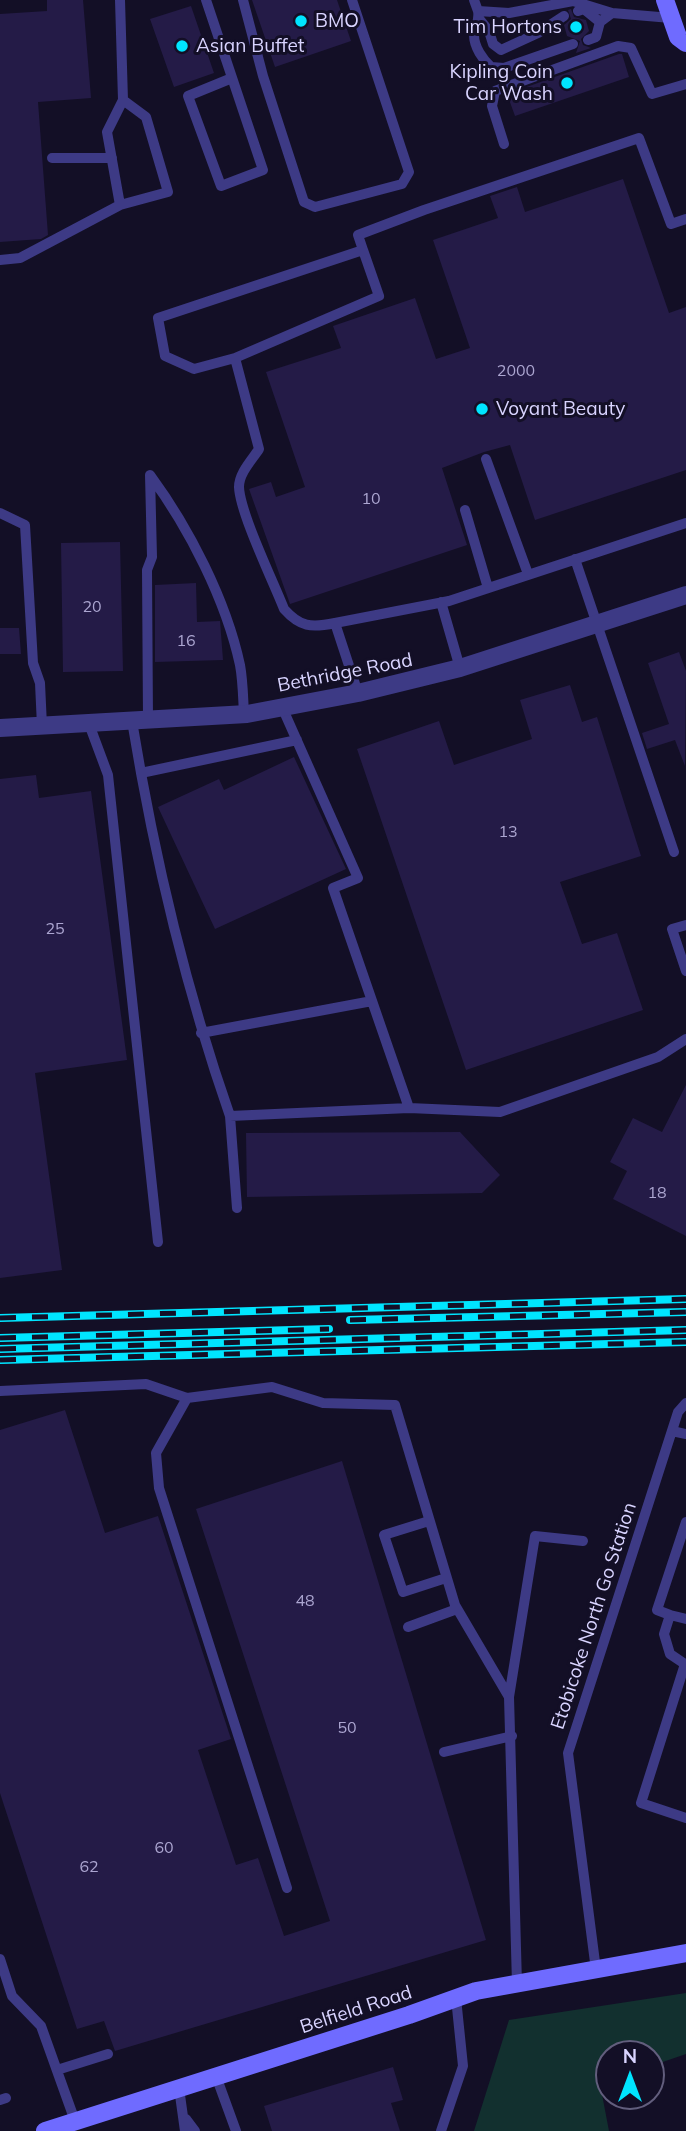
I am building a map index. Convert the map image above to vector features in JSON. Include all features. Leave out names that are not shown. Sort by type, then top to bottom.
[{"type":"main road","points":[[665,0],[678,37],[686,43]]},
{"type":"main road","name":"Belfield Road","points":[[45,2131],[476,1991],[686,1953]]},
{"type":"street","name":"Bethridge Road","points":[[0,728],[244,714],[358,693],[460,668],[686,595]]},
{"type":"lane","points":[[120,0],[123,100],[107,132],[120,205]]},
{"type":"lane","points":[[206,0],[263,170],[221,186],[188,96],[232,78]]},
{"type":"lane","points":[[243,0],[263,75],[304,201],[315,206],[402,184],[409,172],[352,0]]},
{"type":"lane","points":[[474,0],[493,44],[501,50],[531,37],[564,16]]},
{"type":"lane","points":[[479,15],[509,13],[572,1],[599,5],[612,13],[671,18]]},
{"type":"lane","points":[[578,11],[584,9],[600,22]]},
{"type":"lane","points":[[588,40],[596,37],[600,22],[612,13]]},
{"type":"lane","points":[[479,15],[474,35],[480,53],[491,67],[504,68],[573,44]]},
{"type":"lane","points":[[504,144],[492,106],[495,91],[618,46],[631,48],[652,94],[686,84]]},
{"type":"lane","points":[[0,260],[20,258],[120,205],[168,192],[146,117],[123,100]]},
{"type":"lane","points":[[363,250],[158,317],[165,356],[194,369],[235,358],[379,296],[358,235],[424,209],[639,138],[671,224],[686,219]]},
{"type":"lane","points":[[52,158],[112,158]]},
{"type":"lane","points":[[235,358],[259,449],[242,475],[239,486],[243,504],[284,609],[295,621],[311,628],[441,602],[686,523]]},
{"type":"lane","points":[[486,459],[528,575]]},
{"type":"lane","points":[[237,1208],[230,1116],[201,1033],[166,904],[141,774],[140,720],[146,570],[152,557],[150,475],[180,515],[224,613],[240,666],[244,714]]},
{"type":"lane","points":[[465,510],[488,588]]},
{"type":"lane","points":[[0,513],[25,525],[33,663],[40,683],[42,726]]},
{"type":"lane","points":[[575,559],[674,852]]},
{"type":"lane","points":[[441,602],[460,668]]},
{"type":"lane","points":[[335,623],[358,693]]},
{"type":"lane","points":[[282,707],[358,878],[333,888],[410,1108]]},
{"type":"lane","points":[[89,724],[108,775],[158,1242]]},
{"type":"lane","points":[[141,774],[297,740]]},
{"type":"lane","points":[[686,925],[672,929],[686,971]]},
{"type":"lane","points":[[201,1033],[372,1001]]},
{"type":"lane","points":[[230,1116],[410,1108],[500,1111],[658,1057],[686,1039]]},
{"type":"lane","points":[[0,1391],[146,1384],[187,1398],[272,1387],[323,1403],[395,1405],[457,1609],[509,1696]]},
{"type":"lane","points":[[187,1398],[156,1453],[159,1488],[287,1888]]},
{"type":"lane","name":"Etobicoke North Go Station","points":[[596,1970],[568,1753],[678,1412],[686,1404]]},
{"type":"lane","points":[[672,1431],[686,1434]]},
{"type":"lane","points":[[429,1521],[384,1535],[403,1592],[446,1578]]},
{"type":"lane","points":[[686,1522],[657,1610],[686,1619]]},
{"type":"lane","points":[[517,1984],[509,1696],[535,1536],[583,1541]]},
{"type":"lane","points":[[408,1627],[457,1609]]},
{"type":"lane","points":[[670,1615],[664,1634],[670,1654],[685,1665],[640,1802],[686,1818]]},
{"type":"lane","points":[[444,1752],[512,1737]]},
{"type":"lane","points":[[0,1959],[12,1996],[41,2026],[75,2121]]},
{"type":"lane","points":[[441,2131],[463,2066],[456,1998]]},
{"type":"lane","points":[[57,2070],[108,2054]]},
{"type":"lane","points":[[216,2076],[236,2131]]},
{"type":"lane","points":[[179,2088],[186,2119],[185,2131]]},
{"type":"lane","points":[[186,2119],[195,2131]]},
{"type":"green space","points":[[686,1993],[686,2054],[665,2061],[665,2040],[595,2040],[595,2110],[605,2110],[609,2131],[474,2131],[509,2020]]},
{"type":"building","points":[[47,0],[83,0],[91,98],[38,102],[48,235],[41,239],[0,242],[0,14],[47,11]]},
{"type":"building","name":"BMO","points":[[252,0],[337,0],[351,41],[275,67]]},
{"type":"building","name":"Asian Buffet","points":[[191,6],[214,73],[174,87],[150,19]]},
{"type":"building","points":[[571,9],[574,17],[586,20],[589,31],[581,39],[583,45],[591,48],[576,53],[580,41],[567,36],[564,25],[571,19],[568,10]]},
{"type":"building","name":"Kipling Coin Car Wash","points":[[622,54],[629,77],[515,116],[507,94]]},
{"type":"building","name":"Voyant Beauty","points":[[623,179],[669,313],[686,307],[686,470],[535,520],[510,445],[484,452],[442,468],[467,545],[290,604],[249,489],[271,482],[276,497],[305,487],[266,372],[341,348],[333,326],[415,298],[436,359],[470,348],[433,240],[498,218],[490,196],[517,187],[525,212]]},
{"type":"building","points":[[120,542],[123,671],[63,672],[61,543]]},
{"type":"building","points":[[196,583],[197,622],[220,621],[223,660],[155,662],[155,585]]},
{"type":"building","points":[[0,628],[19,628],[21,654],[0,654]]},
{"type":"building","points":[[679,652],[686,671],[685,766],[675,740],[647,749],[642,733],[669,724],[648,663]]},
{"type":"building","points":[[570,685],[582,722],[597,717],[641,856],[560,882],[582,944],[617,933],[643,1010],[466,1070],[357,749],[439,721],[454,765],[532,739],[520,700]]},
{"type":"building","points":[[294,757],[346,869],[215,929],[158,807],[219,779],[224,790]]},
{"type":"building","points":[[36,775],[39,798],[91,791],[127,1060],[35,1073],[62,1270],[0,1278],[0,779]]},
{"type":"building","points":[[686,1085],[686,1236],[613,1199],[627,1171],[610,1162],[633,1118],[662,1132]]},
{"type":"building","points":[[460,1132],[500,1175],[482,1193],[247,1197],[246,1133]]},
{"type":"building","points":[[65,1410],[105,1533],[158,1516],[231,1739],[198,1750],[236,1865],[258,1858],[284,1936],[330,1921],[196,1509],[342,1461],[486,1940],[115,2051],[104,2021],[77,2029],[0,1793],[0,1430]]},
{"type":"building","points":[[393,2067],[403,2100],[391,2103],[400,2131],[272,2131],[264,2106]]},
{"type":"railway","points":[[0,1318],[686,1299]]},
{"type":"railway","points":[[350,1320],[686,1312]]},
{"type":"railway","points":[[0,1338],[329,1329]]},
{"type":"railway","points":[[0,1349],[686,1330]]},
{"type":"railway","points":[[0,1360],[686,1342]]},
{"type":"place","name":"BMO","points":[[301,21]]},
{"type":"place","name":"Tim Hortons","points":[[576,27]]},
{"type":"place","name":"Asian Buffet","points":[[182,46]]},
{"type":"place","name":"Kipling Coin Car Wash","points":[[567,83]]},
{"type":"place","name":"Voyant Beauty","points":[[482,409]]}]
